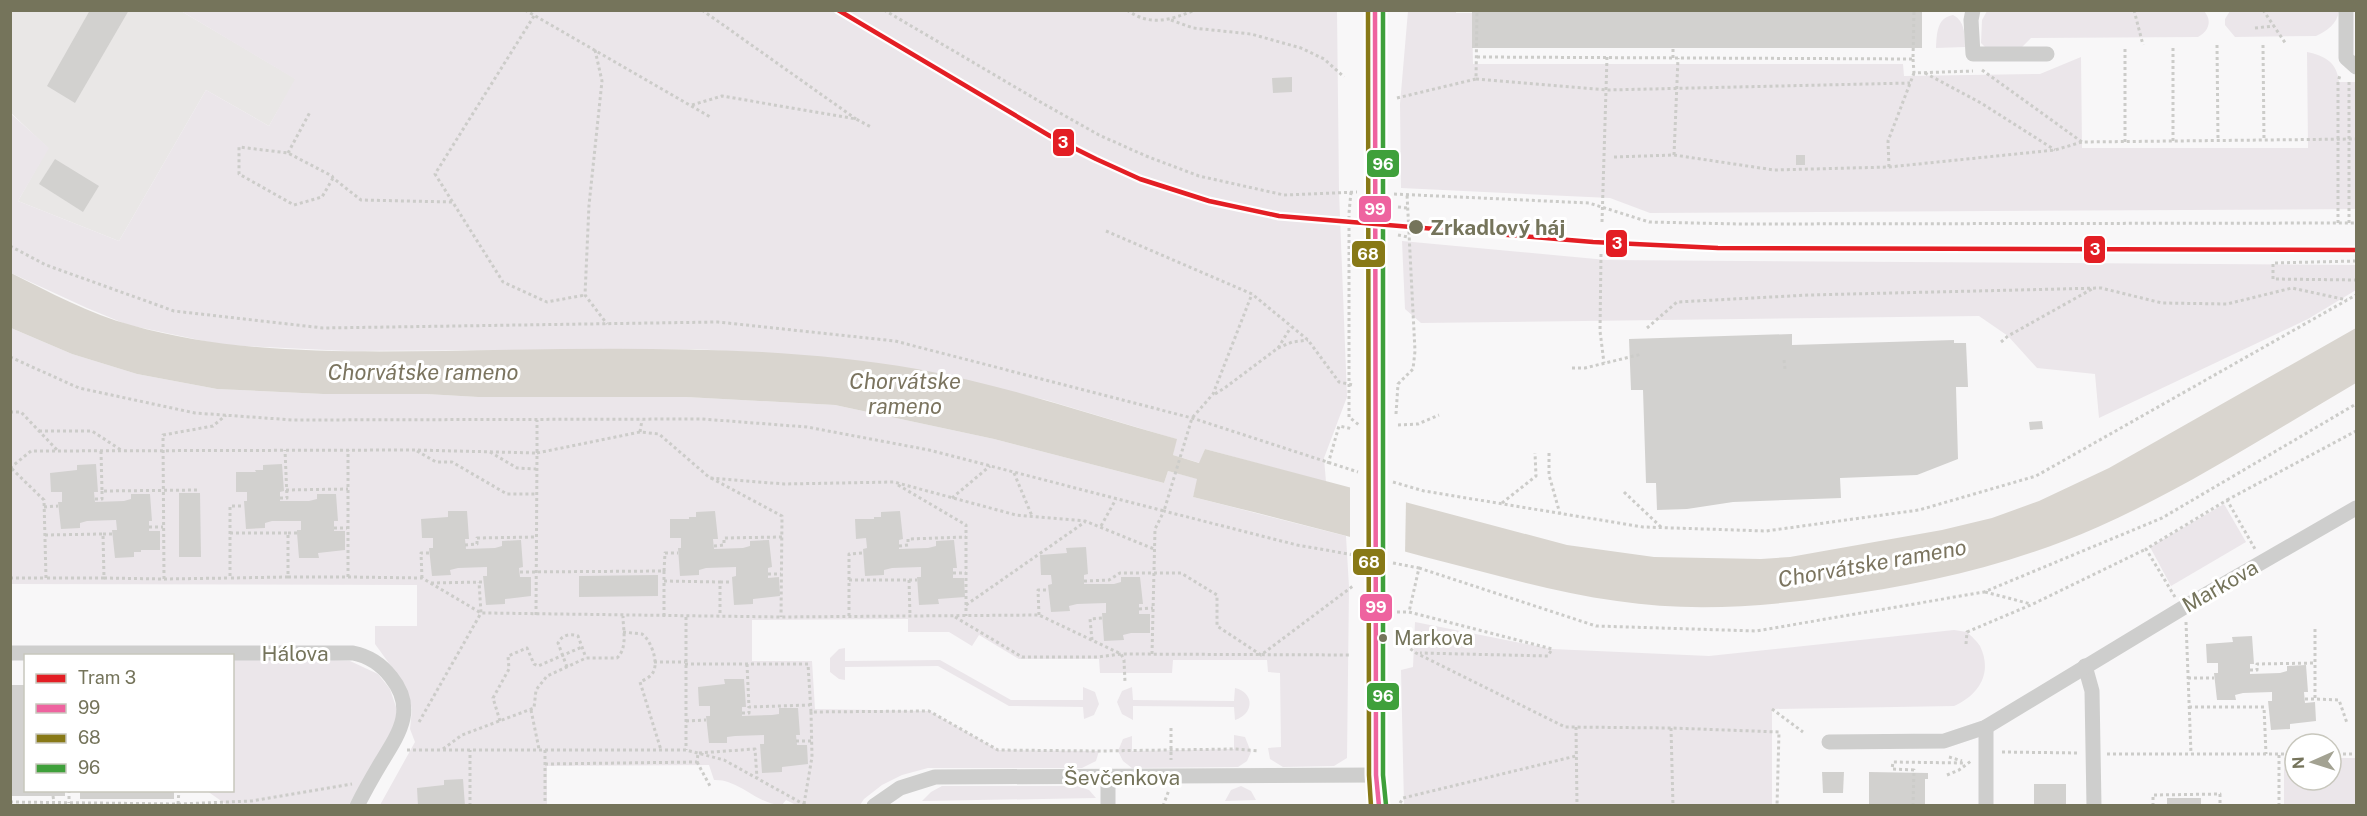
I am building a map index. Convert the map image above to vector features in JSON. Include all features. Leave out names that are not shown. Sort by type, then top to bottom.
[{"type":"street","points":[[1375,10],[1377,433],[1368,468],[1375,562],[1376,775],[1379,806]]},
{"type":"street","points":[[1973,10],[1971,20],[1973,54],[2046,54]]},
{"type":"street","points":[[2346,10],[2351,62]]},
{"type":"street","name":"Markova","points":[[1828,742],[1944,741],[1986,727],[2186,606],[2356,508]]},
{"type":"street","name":"Hálova","points":[[10,653],[353,653],[367,657],[387,673],[397,686],[404,706],[399,732],[357,806]]},
{"type":"street","points":[[2085,666],[2092,691],[2094,806]]},
{"type":"street","points":[[1986,727],[1986,806]]},
{"type":"street","name":"Ševčenkova","points":[[874,806],[900,788],[936,777],[1376,775]]},
{"type":"street","points":[[1108,777],[1108,806]]},
{"type":"path","points":[[525,10],[712,118]]},
{"type":"path","points":[[702,10],[856,119],[871,127]]},
{"type":"path","points":[[884,10],[1053,110],[1099,135],[1146,156],[1199,176],[1284,195],[1351,192],[1348,213],[1351,385],[1349,417],[1353,422],[1377,433]]},
{"type":"path","points":[[1127,10],[1140,20],[1171,20],[1193,28],[1251,34],[1301,48],[1324,59],[1344,77]]},
{"type":"path","points":[[1171,20],[1195,10]]},
{"type":"path","points":[[1459,10],[1468,10]]},
{"type":"path","points":[[1476,80],[1477,10]]},
{"type":"path","points":[[1477,57],[1913,59],[1914,10]]},
{"type":"path","points":[[2134,10],[2143,45]]},
{"type":"path","points":[[2263,10],[2286,44]]},
{"type":"path","points":[[534,16],[435,174],[503,282],[547,302],[585,295]]},
{"type":"path","points":[[2255,28],[2274,26]]},
{"type":"path","points":[[2173,45],[2173,141]]},
{"type":"path","points":[[2217,45],[2217,141]]},
{"type":"path","points":[[2263,45],[2264,141]]},
{"type":"path","points":[[2125,142],[2126,46]]},
{"type":"path","points":[[1673,48],[1677,89],[1674,155]]},
{"type":"path","points":[[595,50],[602,81],[589,205],[585,295],[607,324]]},
{"type":"path","points":[[1602,222],[1608,57]]},
{"type":"path","points":[[2349,223],[2351,62]]},
{"type":"path","points":[[2338,223],[2338,82],[2351,62]]},
{"type":"path","points":[[1982,70],[2082,142]]},
{"type":"path","points":[[1889,167],[1888,141],[1914,73]]},
{"type":"path","points":[[1925,73],[1981,103],[2055,150]]},
{"type":"path","points":[[1397,98],[1476,80],[1607,90],[1910,83]]},
{"type":"path","points":[[691,105],[722,96],[856,119]]},
{"type":"path","points":[[288,153],[310,112]]},
{"type":"path","points":[[1614,157],[1674,155],[1774,170],[1889,167],[2055,150],[2082,142],[2356,140]]},
{"type":"path","points":[[333,178],[322,197],[294,205],[239,174],[239,147],[288,153],[333,178],[361,200],[453,202]]},
{"type":"path","points":[[1398,194],[1589,203],[1648,222],[1739,224],[2356,223]]},
{"type":"path","points":[[1397,403],[1398,384],[1413,369],[1415,351],[1407,194]]},
{"type":"path","points":[[1398,207],[1407,208]]},
{"type":"path","points":[[1106,231],[1251,294],[1308,340],[1339,382],[1351,385]]},
{"type":"path","points":[[1398,235],[1408,237]]},
{"type":"path","points":[[10,246],[46,265],[174,311],[323,328],[718,322],[895,341],[1192,418],[1328,464],[1368,468]]},
{"type":"path","points":[[1601,254],[1600,332],[1604,363]]},
{"type":"path","points":[[2356,261],[2273,263],[2273,279],[2356,280]]},
{"type":"path","points":[[2001,342],[2093,288]]},
{"type":"path","points":[[1647,328],[1677,302],[1809,295],[2101,288],[2162,303],[2227,304],[2292,288],[2347,300]]},
{"type":"path","points":[[1152,654],[1155,529],[1164,512],[1192,418],[1213,394],[1251,294]]},
{"type":"path","points":[[1392,482],[1424,491],[1643,528],[1766,531],[1919,510],[2036,476],[2356,295]]},
{"type":"path","points":[[1278,348],[1291,327]]},
{"type":"path","points":[[1213,394],[1278,348],[1292,342],[1308,340]]},
{"type":"path","points":[[1572,368],[1585,368],[1642,354]]},
{"type":"path","points":[[10,357],[79,388],[195,413],[226,416],[293,420],[702,420],[807,427],[928,450],[1164,512],[1297,544],[1375,562],[1419,568],[1596,626],[1756,631],[1984,592],[2162,518],[2356,404]]},
{"type":"path","points":[[1784,360],[1785,369]]},
{"type":"path","points":[[10,412],[21,412],[58,451]]},
{"type":"path","points":[[1398,425],[1418,424],[1439,415]]},
{"type":"path","points":[[164,579],[163,435],[213,426],[226,416]]},
{"type":"path","points":[[536,615],[537,420]]},
{"type":"path","points":[[640,432],[642,420]]},
{"type":"path","points":[[1328,464],[1339,426],[1353,429]]},
{"type":"path","points":[[39,431],[92,431],[122,451]]},
{"type":"path","points":[[1966,644],[1967,632],[2033,604],[2146,549],[2227,500],[2356,431]]},
{"type":"path","points":[[46,578],[44,500],[11,468],[31,451],[415,450],[537,453],[640,432],[659,434],[710,478],[782,516],[781,617]]},
{"type":"path","points":[[280,498],[287,498],[285,450]]},
{"type":"path","points":[[348,450],[348,578]]},
{"type":"path","points":[[415,450],[436,462],[452,462],[507,494],[537,494]]},
{"type":"path","points":[[94,499],[102,499],[101,451]]},
{"type":"path","points":[[488,452],[517,468],[537,469]]},
{"type":"path","points":[[1502,504],[1536,476],[1536,453]]},
{"type":"path","points":[[1549,453],[1550,476],[1560,514]]},
{"type":"path","points":[[952,498],[990,466]]},
{"type":"path","points":[[1014,472],[1032,516]]},
{"type":"path","points":[[710,478],[784,484],[894,482],[1016,515],[1085,521],[1154,549]]},
{"type":"path","points":[[894,482],[966,525],[966,616]]},
{"type":"path","points":[[286,490],[348,489]]},
{"type":"path","points":[[102,491],[200,490]]},
{"type":"path","points":[[1624,492],[1662,528]]},
{"type":"path","points":[[1101,526],[1116,499]]},
{"type":"path","points":[[2227,500],[2255,550]]},
{"type":"path","points":[[44,507],[58,506]]},
{"type":"path","points":[[230,578],[230,506],[244,506]]},
{"type":"path","points":[[966,605],[1085,521]]},
{"type":"path","points":[[149,527],[163,527]]},
{"type":"path","points":[[334,528],[348,528]]},
{"type":"path","points":[[230,533],[297,533]]},
{"type":"path","points":[[288,533],[288,577]]},
{"type":"path","points":[[104,534],[104,578]]},
{"type":"path","points":[[45,535],[112,534]]},
{"type":"path","points":[[465,545],[477,544],[477,538],[536,537]]},
{"type":"path","points":[[714,546],[724,545],[724,538],[782,537]]},
{"type":"path","points":[[899,546],[908,545],[908,539],[966,537]]},
{"type":"path","points":[[2146,549],[2175,597],[2186,606],[2191,754]]},
{"type":"path","points":[[422,578],[421,554],[429,553]]},
{"type":"path","points":[[664,616],[665,553],[678,553]]},
{"type":"path","points":[[849,616],[849,554],[863,553]]},
{"type":"path","points":[[1409,612],[1419,568]]},
{"type":"path","points":[[520,572],[664,571]]},
{"type":"path","points":[[953,573],[966,573]]},
{"type":"path","points":[[1084,581],[1109,580],[1120,573],[1180,573],[1217,595],[1217,626],[1261,655]]},
{"type":"path","points":[[768,574],[782,574]]},
{"type":"path","points":[[10,578],[422,578],[481,613],[536,615],[781,617],[1039,615],[1121,654],[1124,660],[1125,682]]},
{"type":"path","points":[[849,580],[917,580]]},
{"type":"path","points":[[909,580],[910,616]]},
{"type":"path","points":[[664,581],[732,582]]},
{"type":"path","points":[[414,730],[481,613],[482,582],[430,583]]},
{"type":"path","points":[[720,582],[720,616]]},
{"type":"path","points":[[1261,655],[1353,586]]},
{"type":"path","points":[[1039,615],[1038,590],[1048,590]]},
{"type":"path","points":[[1984,592],[2033,604]]},
{"type":"path","points":[[1139,609],[1153,608]]},
{"type":"path","points":[[1397,612],[1409,612],[1552,649],[1548,656],[1416,653]]},
{"type":"path","points":[[441,750],[462,735],[534,708],[536,690],[547,676],[586,658],[617,658],[622,653],[623,647],[623,616]]},
{"type":"path","points":[[686,616],[686,750]]},
{"type":"path","points":[[954,616],[1022,657],[1098,657],[1121,654],[1351,655]]},
{"type":"path","points":[[1092,640],[1090,619],[1102,618]]},
{"type":"path","points":[[2315,629],[2315,699]]},
{"type":"path","points":[[624,632],[642,633],[646,637],[654,662],[652,674],[640,682],[661,750]]},
{"type":"path","points":[[567,667],[558,643],[568,634],[578,636],[586,658]]},
{"type":"path","points":[[1396,638],[1416,653],[1565,727],[1779,732],[1777,806]]},
{"type":"path","points":[[500,721],[493,698],[509,669],[508,656],[527,648],[534,664],[538,666],[582,647]]},
{"type":"path","points":[[409,740],[403,750],[686,750],[724,760],[806,805],[812,757],[808,664],[654,662]]},
{"type":"path","points":[[2250,670],[2258,670],[2257,664],[2315,663]]},
{"type":"path","points":[[742,713],[749,713],[747,664]]},
{"type":"path","points":[[2188,678],[2214,678]]},
{"type":"path","points":[[2305,699],[2339,700],[2347,723]]},
{"type":"path","points":[[749,706],[810,705]]},
{"type":"path","points":[[2189,707],[2266,706],[2266,754]]},
{"type":"path","points":[[1772,709],[1803,732]]},
{"type":"path","points":[[531,710],[539,750]]},
{"type":"path","points":[[811,712],[929,711],[998,750],[1259,752]]},
{"type":"path","points":[[686,721],[706,720]]},
{"type":"path","points":[[1576,727],[1577,806]]},
{"type":"path","points":[[1171,728],[1172,750]]},
{"type":"path","points":[[1671,728],[1673,806]]},
{"type":"path","points":[[796,741],[812,741]]},
{"type":"path","points":[[698,753],[758,748],[757,778]]},
{"type":"path","points":[[470,750],[470,806]]},
{"type":"path","points":[[545,750],[545,806]]},
{"type":"path","points":[[1986,752],[2283,754]]},
{"type":"path","points":[[698,753],[698,762],[710,786]]},
{"type":"path","points":[[2279,754],[2279,806]]},
{"type":"path","points":[[1400,803],[1403,798],[1576,756]]},
{"type":"path","points":[[545,764],[698,762]]},
{"type":"path","points":[[1914,806],[1914,770],[1892,769],[1893,762],[1967,763],[1959,770],[1947,775]]},
{"type":"path","points":[[10,802],[178,805],[252,801],[344,784],[369,783]]},
{"type":"path","points":[[1163,806],[1170,786]]},
{"type":"path","points":[[69,792],[69,803]]},
{"type":"path","points":[[2153,806],[2153,795],[2220,794],[2220,806]]},
{"type":"path","points":[[54,796],[54,802]]},
{"type":"shaded area","points":[[1456,10],[1456,13],[1472,13],[1473,64],[1903,64],[1904,76],[2040,74],[2081,57],[2082,148],[2308,148],[2307,52],[2329,61],[2336,69],[2339,82],[2356,82],[2356,209],[1650,213],[1610,198],[1401,188],[1400,104],[1408,11]]},
{"type":"shaded area","points":[[2203,10],[2209,21],[2205,32],[2198,37],[2031,38],[2021,48],[1985,47],[1981,43],[1982,20],[1987,11]]},
{"type":"shaded area","points":[[10,11],[181,11],[296,79],[269,126],[206,90],[119,241],[18,201],[48,148],[11,113]]},
{"type":"shaded area","points":[[181,11],[1337,11],[1339,191],[1347,397],[1324,458],[1326,482],[1205,449],[1200,463],[1173,455],[1176,439],[1046,400],[918,370],[832,358],[696,349],[347,351],[223,345],[128,325],[11,273],[10,113],[49,148],[18,201],[119,241],[206,90],[269,126],[295,79]]},
{"type":"shaded area","points":[[2230,11],[2339,11],[2331,26],[2316,36],[2235,37],[2225,25],[2225,19]]},
{"type":"shaded area","points":[[1953,15],[1962,25],[1965,47],[1936,48],[1940,23]]},
{"type":"shaded area","points":[[1402,241],[1607,260],[2356,265],[2356,290],[2308,319],[2099,418],[2095,374],[2037,368],[2008,336],[1979,316],[1421,323],[1405,309]]},
{"type":"shaded area","points":[[11,328],[72,354],[137,374],[217,389],[478,397],[686,397],[835,405],[994,439],[1164,483],[1168,471],[1198,479],[1193,497],[1346,536],[1349,587],[1347,758],[1334,766],[1283,767],[1270,759],[1268,748],[1281,747],[1280,673],[1268,672],[1267,660],[1173,660],[1172,673],[1100,673],[1099,659],[1019,659],[979,635],[972,646],[949,632],[908,632],[908,619],[752,620],[752,661],[812,661],[815,709],[929,711],[998,750],[1099,751],[1096,761],[1082,768],[928,768],[902,775],[882,785],[860,805],[796,805],[786,800],[782,805],[773,804],[732,783],[714,780],[709,765],[547,766],[547,805],[380,805],[415,742],[410,729],[412,709],[404,684],[375,644],[375,626],[417,626],[417,585],[11,584]]},
{"type":"shaded area","points":[[2224,504],[2246,542],[2171,586],[2150,547]]},
{"type":"shaded area","points":[[1415,622],[1552,649],[1709,656],[1954,630],[1967,632],[1977,642],[1984,656],[1985,665],[1984,674],[1977,689],[1954,706],[1772,709],[1772,805],[1404,805],[1401,670],[1413,667]]},
{"type":"shaded area","points":[[845,648],[845,661],[940,660],[1011,700],[1083,700],[1083,687],[1095,692],[1099,704],[1094,715],[1084,719],[1083,707],[1009,706],[938,666],[845,667],[845,680],[839,679],[830,672],[830,658],[839,649]]},
{"type":"shaded area","points":[[234,660],[350,661],[378,674],[390,689],[397,710],[395,726],[349,805],[227,805],[208,792],[234,792]]},
{"type":"shaded area","points":[[1132,687],[1133,700],[1234,701],[1235,688],[1246,694],[1250,704],[1246,713],[1235,720],[1234,707],[1133,706],[1133,720],[1122,714],[1117,702],[1122,691]]},
{"type":"shaded area","points":[[1234,735],[1245,737],[1251,752],[1247,761],[1238,767],[1132,768],[1123,761],[1118,751],[1123,739],[1132,736],[1132,751],[1234,749]]},
{"type":"shaded area","points":[[2343,758],[2356,758],[2356,805],[2284,805],[2284,792],[2343,792]]},
{"type":"shaded area","points":[[942,786],[1077,786],[1089,790],[1096,798],[922,801]]},
{"type":"shaded area","points":[[1241,786],[1251,791],[1256,800],[1225,801],[1231,790]]},
{"type":"water","name":"Chorvátske rameno","points":[[11,273],[100,315],[131,325],[169,334],[247,346],[327,351],[723,350],[820,356],[917,369],[1015,392],[1177,439],[1173,455],[1199,463],[1205,449],[1567,545],[1654,557],[1761,559],[1790,557],[1942,530],[1992,518],[2039,501],[2109,468],[2356,328],[2356,383],[2164,495],[2098,527],[2034,552],[1968,571],[1865,592],[1751,606],[1671,606],[1617,601],[1545,587],[1193,497],[1197,479],[1168,471],[1164,483],[994,439],[835,405],[686,397],[323,394],[217,389],[137,374],[72,354],[11,328]]},
{"type":"pier","points":[[1350,485],[1406,500],[1405,555],[1350,540]]},
{"type":"building","points":[[90,10],[129,10],[75,103],[47,86]]},
{"type":"building","points":[[1472,10],[1922,10],[1922,48],[1472,48]]},
{"type":"building","points":[[1292,77],[1292,92],[1273,93],[1272,78]]},
{"type":"building","points":[[1796,155],[1805,155],[1805,165],[1796,165]]},
{"type":"building","points":[[55,159],[99,186],[83,212],[39,184]]},
{"type":"building","points":[[1792,334],[1792,345],[1954,340],[1954,343],[1966,343],[1968,387],[1956,387],[1958,459],[1917,475],[1840,478],[1841,498],[1733,502],[1687,509],[1657,510],[1656,483],[1646,483],[1643,390],[1631,390],[1629,339]]},
{"type":"building","points":[[2042,421],[2043,429],[2030,430],[2029,422]]},
{"type":"building","points":[[96,464],[98,492],[94,492],[95,502],[124,501],[131,499],[131,494],[150,494],[152,521],[149,521],[149,531],[160,531],[160,550],[141,550],[141,552],[134,552],[134,557],[115,558],[112,530],[117,530],[116,520],[87,521],[80,523],[80,528],[61,529],[58,502],[62,502],[62,492],[51,492],[50,473],[77,470],[77,465]]},
{"type":"building","points":[[282,464],[284,491],[280,492],[280,501],[309,501],[317,499],[317,494],[336,494],[338,521],[334,521],[334,531],[345,531],[345,550],[318,553],[319,558],[299,558],[297,530],[301,530],[301,521],[272,521],[265,523],[265,528],[246,529],[244,501],[247,501],[247,492],[236,492],[236,472],[256,472],[255,470],[263,470],[263,465]]},
{"type":"building","points":[[179,493],[200,493],[201,557],[179,557]]},
{"type":"building","points":[[448,511],[467,511],[469,539],[465,539],[466,549],[495,548],[502,546],[502,541],[521,540],[523,567],[519,568],[520,577],[531,577],[531,596],[505,599],[505,604],[486,605],[483,576],[487,576],[487,567],[458,568],[450,570],[451,575],[432,576],[429,548],[433,548],[433,538],[422,538],[421,519],[448,517]]},
{"type":"building","points":[[715,511],[718,539],[713,539],[714,549],[743,548],[750,546],[750,541],[769,540],[772,567],[768,568],[768,578],[779,577],[780,596],[753,599],[753,604],[734,605],[732,577],[736,576],[736,567],[706,568],[699,570],[699,575],[680,576],[678,548],[681,548],[681,538],[670,538],[670,519],[689,519],[689,517],[696,517],[696,512]]},
{"type":"building","points":[[900,511],[903,539],[899,540],[899,549],[928,548],[936,546],[936,541],[954,540],[957,568],[953,568],[953,578],[964,578],[965,597],[938,599],[939,604],[919,605],[917,577],[921,577],[921,567],[892,568],[884,570],[884,575],[865,576],[863,549],[867,548],[866,538],[856,539],[855,519],[874,519],[874,517],[881,517],[881,512]]},
{"type":"building","points":[[1086,547],[1088,574],[1084,575],[1084,584],[1114,584],[1121,582],[1121,577],[1140,577],[1143,604],[1139,604],[1139,614],[1150,614],[1150,633],[1131,633],[1123,635],[1124,640],[1104,641],[1102,613],[1106,613],[1106,603],[1077,604],[1069,606],[1070,611],[1051,612],[1048,585],[1052,584],[1051,575],[1041,575],[1040,555],[1067,553],[1066,548]]},
{"type":"building","points":[[658,575],[658,596],[579,597],[579,576]]},
{"type":"building","points":[[2252,636],[2254,664],[2250,664],[2250,674],[2280,673],[2287,671],[2287,666],[2306,665],[2308,692],[2304,692],[2305,703],[2315,702],[2316,721],[2290,724],[2290,729],[2271,730],[2268,701],[2272,701],[2272,692],[2243,693],[2235,695],[2236,700],[2217,700],[2214,673],[2218,673],[2218,663],[2207,663],[2206,644],[2233,642],[2232,637]]},
{"type":"building","points":[[724,679],[744,679],[746,707],[742,707],[742,716],[779,714],[779,708],[798,708],[800,735],[796,735],[797,745],[807,745],[808,764],[782,767],[782,772],[762,773],[760,744],[764,744],[764,735],[727,737],[727,743],[709,743],[706,716],[710,716],[710,706],[699,706],[698,687],[725,684]]},
{"type":"building","points":[[10,685],[24,685],[24,792],[65,792],[65,796],[10,796]]},
{"type":"building","points":[[1822,772],[1844,772],[1843,793],[1823,793]]},
{"type":"building","points":[[1869,772],[1928,773],[1928,779],[1925,779],[1925,806],[1869,806]]},
{"type":"building","points":[[463,779],[465,806],[418,806],[417,788],[444,785],[444,780]]},
{"type":"building","points":[[2034,784],[2066,784],[2066,806],[2034,806]]},
{"type":"building","points":[[80,792],[174,792],[174,799],[80,799]]},
{"type":"building","points":[[2167,798],[2201,798],[2201,806],[2167,806]]},
{"type":"tram line","name":"3","points":[[838,10],[1050,136],[1096,159],[1140,179],[1209,201],[1279,216],[1593,242],[1718,248],[2356,250]]},
{"type":"transit line","name":"68","points":[[1368,10],[1369,775],[1371,806]]},
{"type":"transit line","name":"99","points":[[1375,10],[1376,775],[1379,806]]},
{"type":"transit line","name":"96","points":[[1383,10],[1383,775],[1386,805]]},
{"type":"place","name":"Zrkadlový háj","points":[[1416,227]]},
{"type":"place","name":"Markova","points":[[1383,638]]}]
